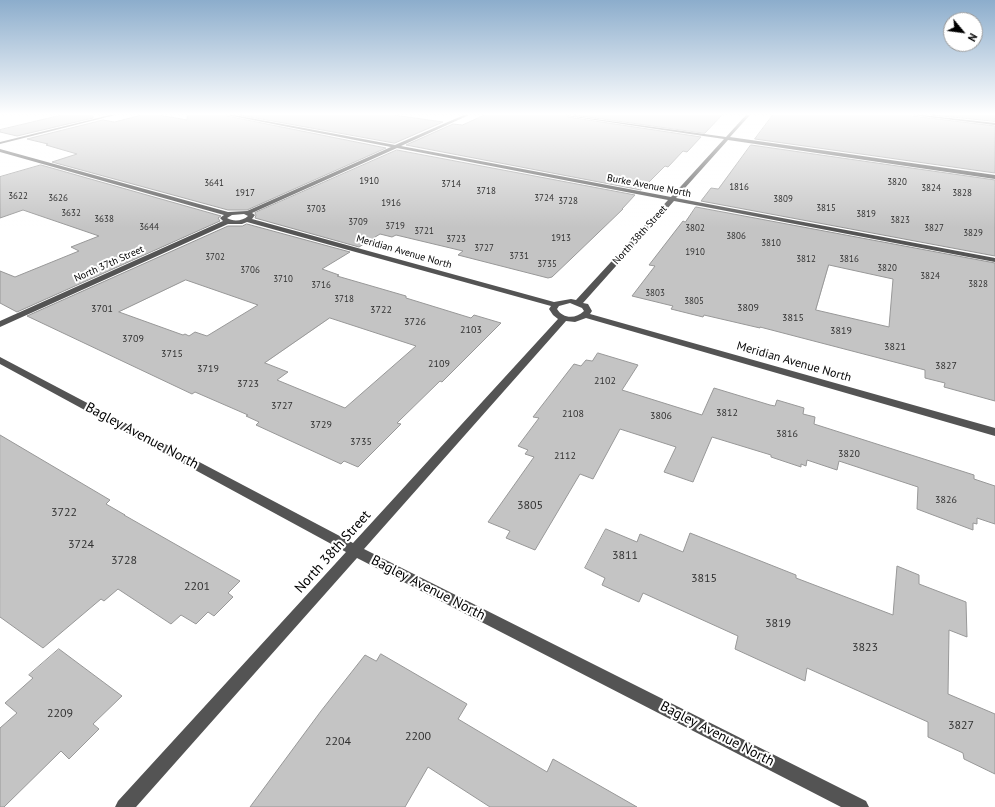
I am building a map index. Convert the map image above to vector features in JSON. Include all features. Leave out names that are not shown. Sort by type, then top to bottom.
[{"type":"street","points":[[9,153],[228,218],[237,222],[383,153]]},
{"type":"street","name":"Burke Avenue North","points":[[425,153],[995,260]]},
{"type":"street","name":"North 38th Street","points":[[579,302],[715,153]]},
{"type":"street","points":[[828,153],[995,177]]},
{"type":"street","points":[[228,218],[240,212],[248,216]]},
{"type":"street","name":"Meridian Avenue North","points":[[248,216],[555,305]]},
{"type":"street","name":"North 37th Street","points":[[0,324],[228,218]]},
{"type":"street","points":[[565,301],[579,302],[587,308],[588,311],[586,315],[573,319],[564,318],[554,312],[553,309],[555,305],[565,301]]},
{"type":"street","name":"Meridian Avenue North","points":[[586,315],[995,432]]},
{"type":"street","name":"North 38th Street","points":[[124,807],[356,551],[564,318]]},
{"type":"street","name":"Bagley Avenue North","points":[[0,360],[356,551],[860,807]]},
{"type":"building","points":[[72,153],[376,153],[247,210],[228,210],[52,162],[77,154]]},
{"type":"building","points":[[391,153],[411,153],[635,195],[623,209],[573,257],[552,277],[548,278],[458,255],[463,251],[396,235],[392,237],[380,234],[359,247],[255,218],[255,213]]},
{"type":"building","points":[[446,153],[681,153],[668,167],[665,166],[641,190]]},
{"type":"building","points":[[745,153],[804,153],[995,180],[995,256],[701,201],[711,188],[718,189]]},
{"type":"building","points":[[851,153],[995,153],[995,173]]},
{"type":"building","points":[[41,165],[221,216],[218,218],[220,221],[17,312],[0,303],[0,271],[15,277],[79,251],[71,247],[99,236],[23,210],[0,218],[0,177]]},
{"type":"building","points":[[696,207],[995,263],[995,401],[944,387],[945,383],[925,378],[925,370],[760,327],[704,315],[703,317],[671,309],[673,306],[632,296],[655,266],[649,265],[683,221],[685,222]],"holes":[[[829,265],[893,279],[889,327],[816,310]]]},
{"type":"building","points":[[247,224],[350,252],[322,269],[339,275],[337,276],[406,296],[406,298],[471,318],[474,315],[501,323],[442,382],[440,381],[397,423],[401,424],[358,467],[344,461],[341,464],[256,425],[259,422],[246,416],[248,415],[195,392],[192,394],[27,316],[228,226],[242,226]],"holes":[[[186,280],[258,305],[207,336],[195,332],[189,336],[185,334],[183,335],[119,312]],[[330,318],[416,346],[345,408],[277,380],[288,372],[265,363]]]},
{"type":"building","points":[[598,353],[638,365],[622,390],[702,415],[714,388],[775,406],[777,400],[804,408],[803,414],[815,417],[814,424],[974,475],[974,479],[995,486],[995,524],[977,518],[977,524],[973,523],[973,530],[917,509],[918,487],[839,461],[837,470],[807,460],[806,466],[801,464],[801,467],[771,457],[771,455],[712,437],[693,482],[664,472],[676,447],[620,429],[593,479],[580,474],[535,550],[506,538],[510,531],[488,522],[534,457],[525,454],[528,450],[518,446],[539,418],[533,417],[574,364],[581,366],[586,360],[592,361]]},
{"type":"building","points":[[0,435],[110,500],[106,504],[124,515],[240,581],[228,593],[233,597],[214,616],[208,612],[196,624],[181,615],[171,624],[118,589],[104,601],[101,599],[43,648],[0,617]]},
{"type":"building","points":[[606,529],[637,542],[640,534],[683,552],[690,533],[796,575],[796,578],[893,615],[897,566],[919,575],[919,584],[966,602],[967,637],[949,630],[948,694],[995,714],[995,774],[964,759],[963,753],[928,737],[928,722],[807,668],[805,681],[735,649],[738,636],[643,593],[639,602],[602,585],[605,578],[585,568]]},
{"type":"building","points":[[59,649],[122,696],[93,724],[99,729],[69,759],[61,751],[4,807],[0,807],[0,728],[17,713],[5,703],[33,678],[29,675]]},
{"type":"building","points":[[381,654],[467,704],[458,719],[547,772],[553,759],[637,807],[490,807],[428,767],[405,807],[250,807],[321,711],[365,655],[376,661]]}]
